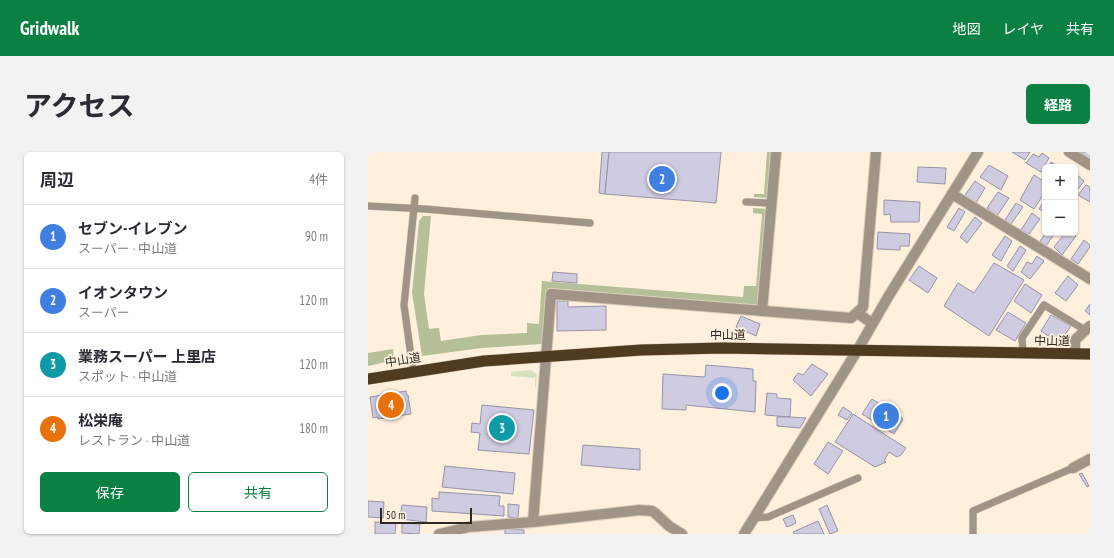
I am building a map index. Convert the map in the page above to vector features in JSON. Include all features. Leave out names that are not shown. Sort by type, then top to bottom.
[{"type":"highway","name":"中山道","points":[[368,379],[413,371],[484,362],[641,350],[722,348],[1090,354]]},
{"type":"street","points":[[762,311],[776,152]]},
{"type":"street","points":[[533,522],[551,294],[852,318],[863,307],[876,152]]},
{"type":"street","points":[[744,534],[978,152]]},
{"type":"street","points":[[1069,152],[1090,165]]},
{"type":"street","points":[[952,194],[1090,280]]},
{"type":"street","points":[[857,312],[872,323]]},
{"type":"street","points":[[1075,354],[1075,340],[1087,328]]},
{"type":"street","points":[[1073,468],[1090,459]]},
{"type":"street","points":[[439,534],[469,526],[492,529],[533,522],[640,510],[648,510],[655,513],[668,530],[682,534]]},
{"type":"lane","points":[[413,371],[404,306],[414,198]]},
{"type":"lane","points":[[746,202],[771,203]]},
{"type":"lane","points":[[368,206],[590,223]]},
{"type":"lane","points":[[1023,353],[1022,338],[1044,305],[1087,328]]},
{"type":"lane","points":[[972,534],[973,511],[1073,468]]},
{"type":"lane","points":[[754,518],[768,516],[858,478]]},
{"type":"green space","points":[[767,152],[773,152],[768,198],[754,197],[754,194],[764,194]]},
{"type":"green space","points":[[753,208],[767,209],[759,305],[548,288],[542,344],[482,348],[422,356],[412,293],[419,221],[423,216],[431,216],[424,294],[429,329],[439,328],[441,341],[481,335],[527,333],[527,323],[539,324],[542,281],[743,297],[744,286],[756,286],[762,214],[753,213]]},
{"type":"green space","points":[[393,349],[394,360],[368,366],[368,353]]},
{"type":"green space","points":[[532,370],[537,375],[536,387],[535,378],[511,376],[511,372]]},
{"type":"building","points":[[602,152],[609,152],[605,194],[599,193]]},
{"type":"building","points":[[609,152],[721,152],[716,203],[605,194]]},
{"type":"building","points":[[1012,152],[1030,152],[1025,160]]},
{"type":"building","points":[[1079,152],[1090,152],[1090,159]]},
{"type":"building","points":[[1042,153],[1049,158],[1046,164],[1042,164],[1041,172],[1026,163],[1033,154],[1039,157]]},
{"type":"building","points":[[989,165],[1008,176],[1001,190],[980,177]]},
{"type":"building","points":[[918,167],[946,168],[945,184],[917,182]]},
{"type":"building","points":[[1034,175],[1042,180],[1042,197],[1034,209],[1020,200]]},
{"type":"building","points":[[1078,176],[1084,181],[1078,189]]},
{"type":"building","points":[[975,181],[985,188],[976,203],[965,195]]},
{"type":"building","points":[[1086,185],[1090,187],[1090,202],[1078,195]]},
{"type":"building","points":[[998,192],[1009,198],[997,216],[987,208]]},
{"type":"building","points":[[884,200],[920,202],[919,222],[891,222],[890,214],[884,215]]},
{"type":"building","points":[[1016,203],[1023,207],[1011,224],[1005,220]]},
{"type":"building","points":[[959,208],[965,212],[954,231],[947,227]]},
{"type":"building","points":[[1032,213],[1040,219],[1029,234],[1021,230]]},
{"type":"building","points":[[975,217],[982,223],[967,243],[960,237]]},
{"type":"building","points":[[878,232],[910,234],[909,246],[900,246],[900,250],[877,249]]},
{"type":"building","points":[[1005,236],[1012,241],[1001,261],[992,255]]},
{"type":"building","points":[[1044,236],[1053,236],[1046,246],[1040,241]]},
{"type":"building","points":[[1063,236],[1076,236],[1062,255],[1054,247]]},
{"type":"building","points":[[1084,240],[1090,245],[1090,247],[1078,264],[1071,259]]},
{"type":"building","points":[[1020,246],[1026,250],[1013,271],[1007,266]]},
{"type":"building","points":[[1037,256],[1044,261],[1030,279],[1021,272],[1027,262],[1032,264]]},
{"type":"building","points":[[994,263],[1024,280],[989,336],[944,306],[958,283],[974,293]]},
{"type":"building","points":[[919,266],[937,278],[928,293],[909,280]]},
{"type":"building","points":[[553,272],[577,274],[577,283],[552,281]]},
{"type":"building","points":[[1068,276],[1078,285],[1066,301],[1055,293]]},
{"type":"building","points":[[1025,284],[1042,295],[1031,313],[1014,301]]},
{"type":"building","points":[[557,301],[568,301],[568,307],[606,306],[606,330],[557,331]]},
{"type":"building","points":[[1090,304],[1090,315],[1085,311]]},
{"type":"building","points":[[1008,312],[1026,323],[1015,341],[996,330]]},
{"type":"building","points":[[1051,315],[1071,326],[1059,343],[1041,331]]},
{"type":"building","points":[[741,316],[760,324],[756,336],[736,327]]},
{"type":"building","points":[[812,364],[828,374],[811,396],[793,380],[798,373],[803,375]]},
{"type":"building","points":[[706,365],[753,369],[753,381],[756,381],[755,412],[686,405],[686,410],[662,409],[663,374],[705,377]]},
{"type":"building","points":[[406,391],[411,414],[378,419],[378,417],[373,418],[370,397]]},
{"type":"building","points":[[767,393],[777,394],[777,398],[791,399],[790,417],[765,415]]},
{"type":"building","points":[[872,399],[903,419],[894,434],[862,414]]},
{"type":"building","points":[[482,405],[534,410],[529,454],[478,450],[480,433],[471,432],[472,423],[480,424]]},
{"type":"building","points":[[843,407],[852,413],[847,420],[838,415]]},
{"type":"building","points":[[853,414],[906,448],[901,455],[897,457],[889,452],[884,461],[886,462],[875,467],[835,442]]},
{"type":"building","points":[[777,417],[806,418],[800,428],[777,426]]},
{"type":"building","points":[[828,442],[843,451],[828,474],[814,464]]},
{"type":"building","points":[[583,445],[640,449],[640,470],[581,465]]},
{"type":"building","points":[[445,466],[515,473],[513,494],[442,487]]},
{"type":"building","points":[[1082,473],[1089,486],[1087,487],[1079,474]]},
{"type":"building","points":[[439,492],[500,496],[499,506],[504,506],[504,516],[432,511],[432,498],[439,499]]},
{"type":"building","points":[[368,501],[384,502],[383,518],[368,517]]},
{"type":"building","points":[[508,504],[519,505],[518,518],[508,517]]},
{"type":"building","points":[[402,505],[427,507],[426,522],[400,519]]},
{"type":"building","points":[[827,505],[838,531],[830,534],[819,509]]},
{"type":"building","points":[[793,515],[796,523],[787,527],[783,519]]},
{"type":"building","points":[[818,521],[824,534],[794,534],[793,532]]},
{"type":"building","points":[[375,522],[396,523],[395,534],[375,534]]},
{"type":"building","points":[[402,523],[420,524],[419,534],[402,533]]},
{"type":"building","points":[[505,529],[524,530],[524,534],[505,534]]},
{"type":"place","name":"イオンタウン","points":[[662,179]]},
{"type":"place","name":"松栄庵","points":[[391,405]]},
{"type":"place","name":"セブン-イレブン","points":[[886,416]]},
{"type":"place","name":"業務スーパー 上里店","points":[[502,428]]}]
